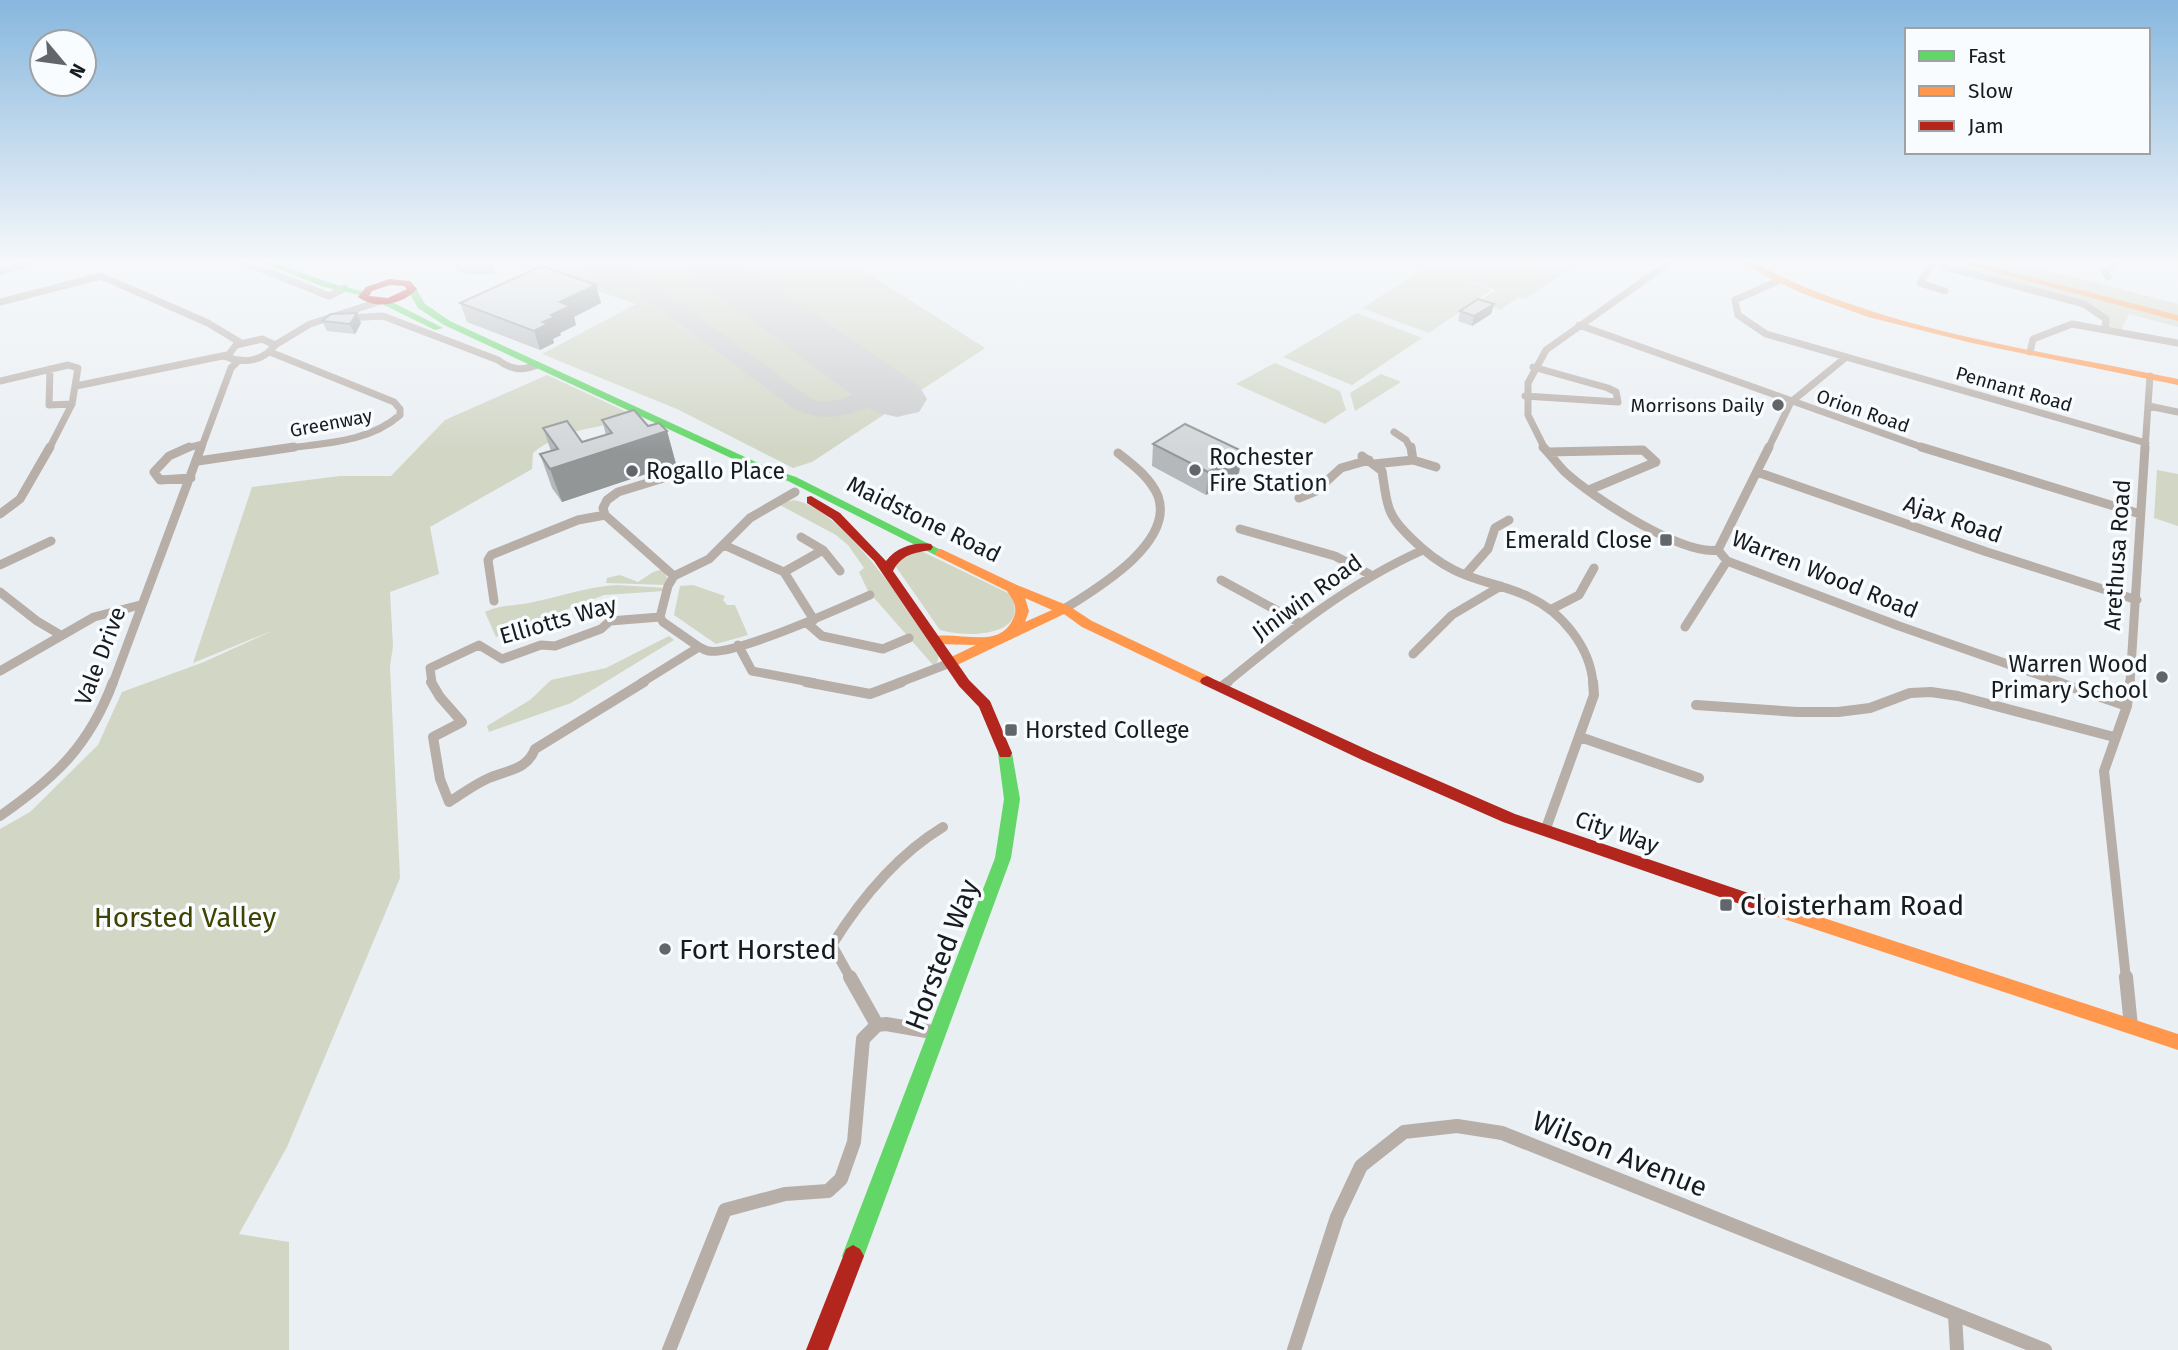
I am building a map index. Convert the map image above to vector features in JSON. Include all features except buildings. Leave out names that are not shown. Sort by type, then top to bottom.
[{"type":"main road","name":"Maidstone Road","points":[[431,325],[488,343]]},
{"type":"main road","name":"Maidstone Road","points":[[453,325],[765,470],[792,479],[1012,588],[1064,609]]},
{"type":"main road","points":[[1904,325],[2178,382]]},
{"type":"main road","name":"Maidstone Road","points":[[765,470],[774,480],[846,523],[886,572],[950,663]]},
{"type":"main road","points":[[886,572],[892,558],[897,554],[916,547],[927,547]]},
{"type":"main road","points":[[936,640],[962,643],[1005,638],[1024,612],[1023,603],[1012,588]]},
{"type":"main road","points":[[950,663],[1064,609]]},
{"type":"main road","name":"City Way","points":[[1064,609],[1087,624],[1420,780],[1545,831],[2178,1042]]},
{"type":"main road","points":[[1037,624],[1087,624]]},
{"type":"main road","points":[[972,688],[972,664],[984,648]]},
{"type":"main road","name":"Horsted Way","points":[[817,1350],[1008,848],[1013,808],[1012,777],[1004,745],[988,709],[950,663]]},
{"type":"street","points":[[211,325],[241,344],[271,346],[309,325]]},
{"type":"street","points":[[226,355],[238,360],[255,358],[282,338],[313,325]]},
{"type":"street","points":[[407,325],[498,360],[509,369],[523,370],[537,365]]},
{"type":"street","name":"Pennant Road","points":[[1752,325],[1766,334],[1845,358],[2146,443]]},
{"type":"street","name":"Warren Wood Road","points":[[1578,326],[1546,350],[1533,367],[1525,396],[1530,428],[1565,472],[1613,509],[1705,552],[1718,551],[1727,561],[1910,630],[2127,706]]},
{"type":"street","name":"Orion Road","points":[[1578,326],[1911,444],[2140,514]]},
{"type":"street","points":[[2030,352],[2033,339],[2063,326],[2105,328],[2178,343]]},
{"type":"street","points":[[76,386],[226,355],[241,344]]},
{"type":"street","name":"Greenway","points":[[198,461],[357,438],[384,429],[400,415],[400,409],[394,402],[288,357],[271,346]]},
{"type":"street","points":[[1718,551],[1791,402],[1845,358]]},
{"type":"street","name":"Vale Drive","points":[[0,816],[35,792],[80,748],[101,714],[231,369],[238,360]]},
{"type":"street","points":[[0,381],[50,369],[74,365],[78,368],[72,404],[26,491],[13,506],[0,514]]},
{"type":"street","points":[[1525,396],[1618,402],[1616,393],[1608,388],[1533,367]]},
{"type":"street","points":[[50,369],[49,405],[52,407],[72,404]]},
{"type":"street","name":"Arethusa Road","points":[[2132,1026],[2105,783],[2106,762],[2127,706],[2137,600],[2150,376]]},
{"type":"street","points":[[2149,406],[2178,412]]},
{"type":"street","points":[[1394,432],[1404,436],[1410,445],[1413,460]]},
{"type":"street","points":[[191,478],[160,480],[154,472],[160,461],[174,452],[203,444]]},
{"type":"street","points":[[1548,452],[1643,450],[1656,462],[1589,490]]},
{"type":"street","points":[[1064,609],[1137,557],[1155,536],[1159,524],[1160,502],[1157,491],[1140,469],[1118,453]]},
{"type":"street","points":[[1368,460],[1385,477],[1389,509],[1401,527],[1423,550],[1465,575],[1530,597],[1550,610],[1581,642],[1592,668],[1594,695],[1545,831]]},
{"type":"street","points":[[1299,498],[1316,491],[1340,468],[1368,460],[1413,460],[1436,467]]},
{"type":"street","points":[[674,576],[605,515],[603,508],[607,500],[618,492],[703,466]]},
{"type":"street","name":"Ajax Road","points":[[1757,472],[1996,555],[2137,600]]},
{"type":"street","points":[[795,492],[750,518],[709,559],[674,576],[668,586],[660,617],[663,622],[699,647],[712,652],[811,621],[870,595]]},
{"type":"street","points":[[494,601],[488,560],[491,555],[578,520],[605,515]]},
{"type":"street","points":[[1465,575],[1488,549],[1495,528],[1509,520]]},
{"type":"street","points":[[1240,528],[1276,541],[1309,547],[1335,556],[1369,574]]},
{"type":"street","points":[[801,537],[823,550],[840,572]]},
{"type":"street","points":[[0,565],[51,541]]},
{"type":"street","points":[[724,545],[784,572],[822,636],[883,649],[909,638]]},
{"type":"street","points":[[784,572],[823,550]]},
{"type":"street","name":"Jiniwin Road","points":[[1221,687],[1300,623],[1369,574],[1423,550]]},
{"type":"street","points":[[1685,627],[1727,561]]},
{"type":"street","points":[[1550,610],[1578,595],[1594,568]]},
{"type":"street","points":[[1221,580],[1300,623]]},
{"type":"street","points":[[1413,654],[1426,646],[1451,615],[1493,594],[1501,586]]},
{"type":"street","points":[[0,592],[37,621],[59,634]]},
{"type":"street","points":[[0,671],[59,634],[94,617],[140,605]]},
{"type":"street","name":"Elliotts Way","points":[[660,617],[610,621],[602,629],[554,646],[542,645],[504,659],[496,658],[484,646],[479,645],[429,668],[432,684],[443,702],[462,722],[433,737],[441,784],[448,800],[450,802],[487,779],[523,765],[530,760],[536,748],[699,647]]},
{"type":"street","points":[[738,645],[752,671],[866,694],[912,680],[950,663]]},
{"type":"street","points":[[1696,705],[1830,712],[1880,706],[1911,692],[1947,693],[2114,737]]},
{"type":"street","points":[[1580,737],[1699,778]]},
{"type":"street","points":[[877,1025],[832,945],[858,904],[925,838],[943,827]]},
{"type":"street","points":[[669,1350],[725,1210],[785,1194],[828,1191],[841,1179],[854,1142],[863,1039],[877,1025],[886,1024],[939,1033]]},
{"type":"street","name":"Wilson Avenue","points":[[1294,1350],[1337,1217],[1361,1166],[1404,1132],[1457,1126],[1502,1133],[2045,1350]]},
{"type":"street","points":[[1955,1315],[1957,1350]]},
{"type":"green space","points":[[597,325],[949,325],[985,348],[812,462],[793,468],[677,409],[542,354]]},
{"type":"green space","points":[[1337,325],[1388,325],[1422,338],[1352,385],[1283,357]]},
{"type":"green space","points":[[1408,325],[1441,325],[1429,333]]},
{"type":"green space","points":[[2106,325],[2124,325],[2120,332],[2105,328]]},
{"type":"green space","points":[[1275,363],[1340,391],[1346,410],[1325,424],[1236,384]]},
{"type":"green space","points":[[1381,374],[1401,382],[1355,411],[1350,393]]},
{"type":"green space","name":"Horsted Valley","points":[[547,375],[642,419],[584,429],[544,445],[533,453],[532,469],[430,527],[439,574],[390,592],[393,646],[390,666],[400,878],[287,1147],[239,1234],[289,1242],[289,1350],[0,1350],[0,829],[30,812],[98,745],[122,692],[204,662],[274,630],[193,663],[252,487],[340,476],[391,476],[445,420]]},
{"type":"green space","points":[[2157,470],[2178,474],[2178,526],[2154,518]]},
{"type":"green space","points":[[794,500],[813,508],[834,522],[875,565],[939,656],[937,663],[933,665],[868,591],[859,572],[864,568],[848,545],[836,535],[778,504]]},
{"type":"green space","points":[[921,551],[1010,594],[1015,608],[1012,619],[1005,626],[980,633],[951,633],[940,630],[894,564],[898,557]]},
{"type":"green space","points":[[663,569],[667,578],[666,585],[606,583],[607,578],[620,575],[638,582]]},
{"type":"green space","points":[[617,585],[666,588],[665,591],[604,595],[496,637],[485,612],[583,590]]},
{"type":"green space","points":[[693,585],[725,596],[723,600],[727,605],[735,605],[748,635],[716,644],[674,615],[680,586]]},
{"type":"green space","points":[[669,636],[674,640],[571,703],[489,732],[487,726],[530,700],[551,680],[606,668]]},
{"type":"taxiway","points":[[695,325],[803,404],[815,408],[838,408],[886,391]]},
{"type":"runway","points":[[794,325],[897,399]]},
{"type":"traffic: fast","points":[[432,325],[438,328]]},
{"type":"traffic: fast","points":[[451,325],[765,470],[792,479],[941,553]]},
{"type":"traffic: fast","points":[[853,1256],[1003,858],[1012,799],[1005,753]]},
{"type":"traffic: slow","points":[[1909,325],[2178,382]]},
{"type":"traffic: slow","points":[[941,553],[1012,588],[1072,613],[1087,624],[1207,681]]},
{"type":"traffic: slow","points":[[1011,634],[1023,611],[1021,601],[1012,588]]},
{"type":"traffic: slow","points":[[950,663],[1064,609]]},
{"type":"traffic: slow","points":[[936,640],[990,641]]},
{"type":"traffic: slow","points":[[1763,905],[2178,1042]]},
{"type":"traffic: jam","points":[[811,500],[836,516],[878,558],[964,683],[985,705],[1005,753]]},
{"type":"traffic: jam","points":[[886,572],[897,556],[913,549],[927,547]]},
{"type":"traffic: jam","points":[[1207,681],[1367,756],[1509,818],[1763,905]]},
{"type":"traffic: jam","points":[[817,1350],[853,1256]]},
{"type":"place","name":"Morrisons Daily","points":[[1778,405]]},
{"type":"place","name":"Rochester Fire Station","points":[[1195,470]]},
{"type":"place","name":"Rogallo Place","points":[[632,471]]},
{"type":"place","name":"Emerald Close","points":[[1666,540]]},
{"type":"place","name":"Warren Wood Primary School","points":[[2162,677]]},
{"type":"place","name":"Horsted College","points":[[1011,730]]},
{"type":"place","name":"Cloisterham Road","points":[[1726,905]]},
{"type":"place","name":"Fort Horsted","points":[[665,949]]}]
